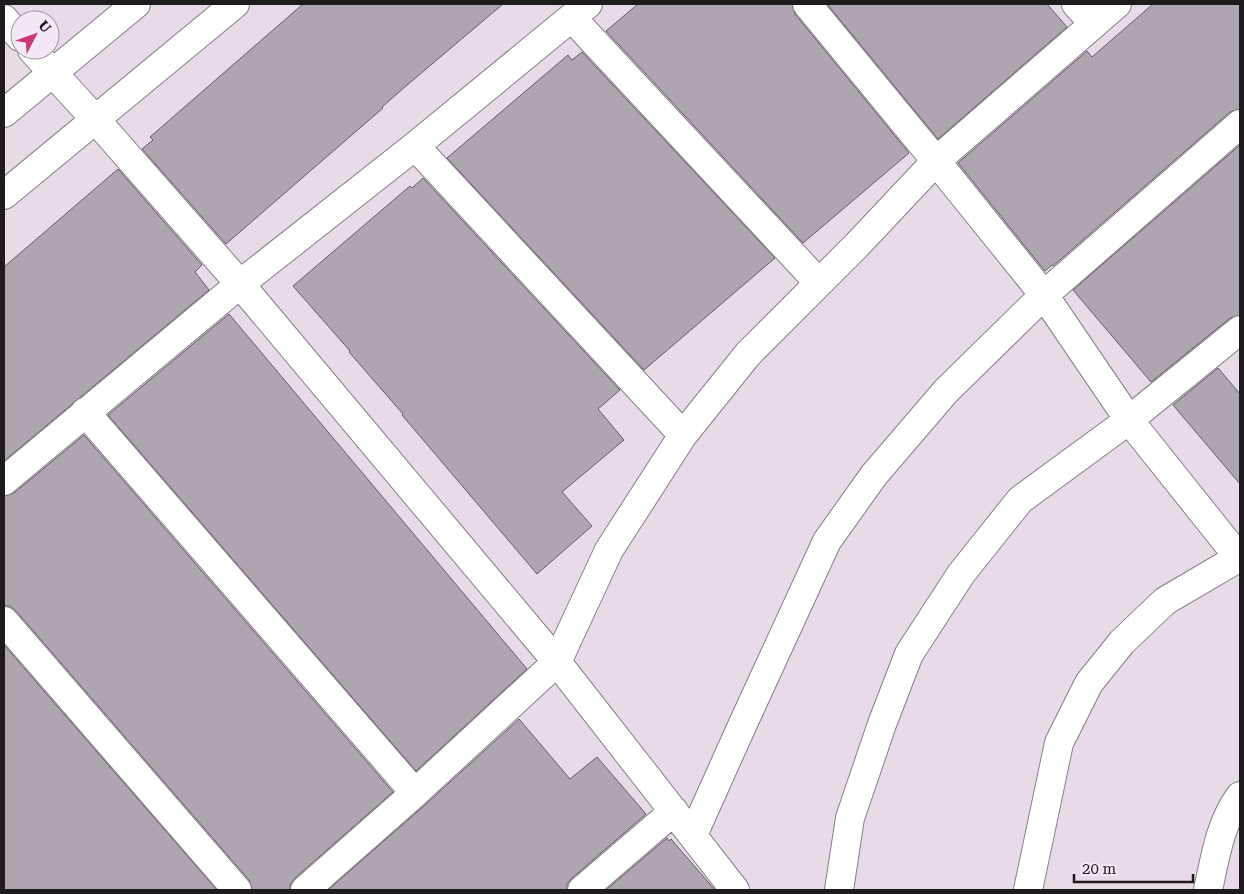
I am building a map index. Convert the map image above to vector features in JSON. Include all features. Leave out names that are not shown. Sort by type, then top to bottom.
[{"type":"street","points":[[4,113],[136,4]]},
{"type":"street","points":[[4,195],[235,4]]},
{"type":"street","points":[[807,4],[1044,296],[1129,420],[1240,558],[1165,601],[1122,642],[1089,683],[1059,743],[1028,890]]},
{"type":"street","points":[[1076,4],[1094,24]]},
{"type":"street","points":[[305,890],[415,793],[557,662],[609,550],[683,435],[748,354],[819,284],[936,161],[1117,4]]},
{"type":"street","points":[[4,481],[240,284],[415,146],[580,11],[819,284]]},
{"type":"street","points":[[41,60],[240,284],[557,662],[735,890]]},
{"type":"street","points":[[693,835],[827,541],[874,475],[946,391],[1044,296],[1240,124]]},
{"type":"street","points":[[415,146],[683,435]]},
{"type":"street","points":[[839,890],[850,818],[882,724],[909,654],[961,574],[1020,500],[1129,420],[1240,330]]},
{"type":"street","points":[[85,412],[415,793]]},
{"type":"street","points":[[4,621],[237,890]]},
{"type":"street","points":[[1208,890],[1220,839],[1234,805],[1240,796]]},
{"type":"street","points":[[582,890],[674,812]]},
{"type":"building","points":[[303,4],[503,4],[406,86],[226,244],[142,149],[153,140],[150,137]]},
{"type":"building","points":[[638,4],[792,4],[795,14],[909,153],[803,243],[606,31]]},
{"type":"building","points":[[827,4],[1047,4],[1067,27],[938,139]]},
{"type":"building","points":[[1153,4],[1240,4],[1240,109],[1230,112],[1045,271],[958,163],[1087,51],[1092,57]]},
{"type":"building","points":[[582,52],[775,258],[644,370],[447,158],[568,55],[572,60]]},
{"type":"building","points":[[1240,145],[1240,315],[1230,318],[1151,382],[1073,290]]},
{"type":"building","points":[[118,169],[202,265],[195,272],[209,290],[4,461],[4,267]]},
{"type":"building","points":[[423,178],[620,390],[598,409],[624,440],[562,492],[592,526],[537,574],[293,286],[410,186],[412,188]]},
{"type":"building","points":[[229,314],[527,669],[416,771],[108,415]]},
{"type":"building","points":[[1218,368],[1240,394],[1240,484],[1173,405]]},
{"type":"building","points":[[84,435],[393,792],[295,878],[290,885],[290,890],[252,890],[249,880],[16,611],[10,606],[4,606],[4,496],[14,493]]},
{"type":"building","points":[[4,645],[217,890],[4,890]]},
{"type":"building","points":[[519,719],[570,779],[597,757],[646,814],[572,878],[567,884],[567,890],[328,890],[425,805]]},
{"type":"building","points":[[667,838],[669,841],[671,839],[715,890],[606,890]]}]
